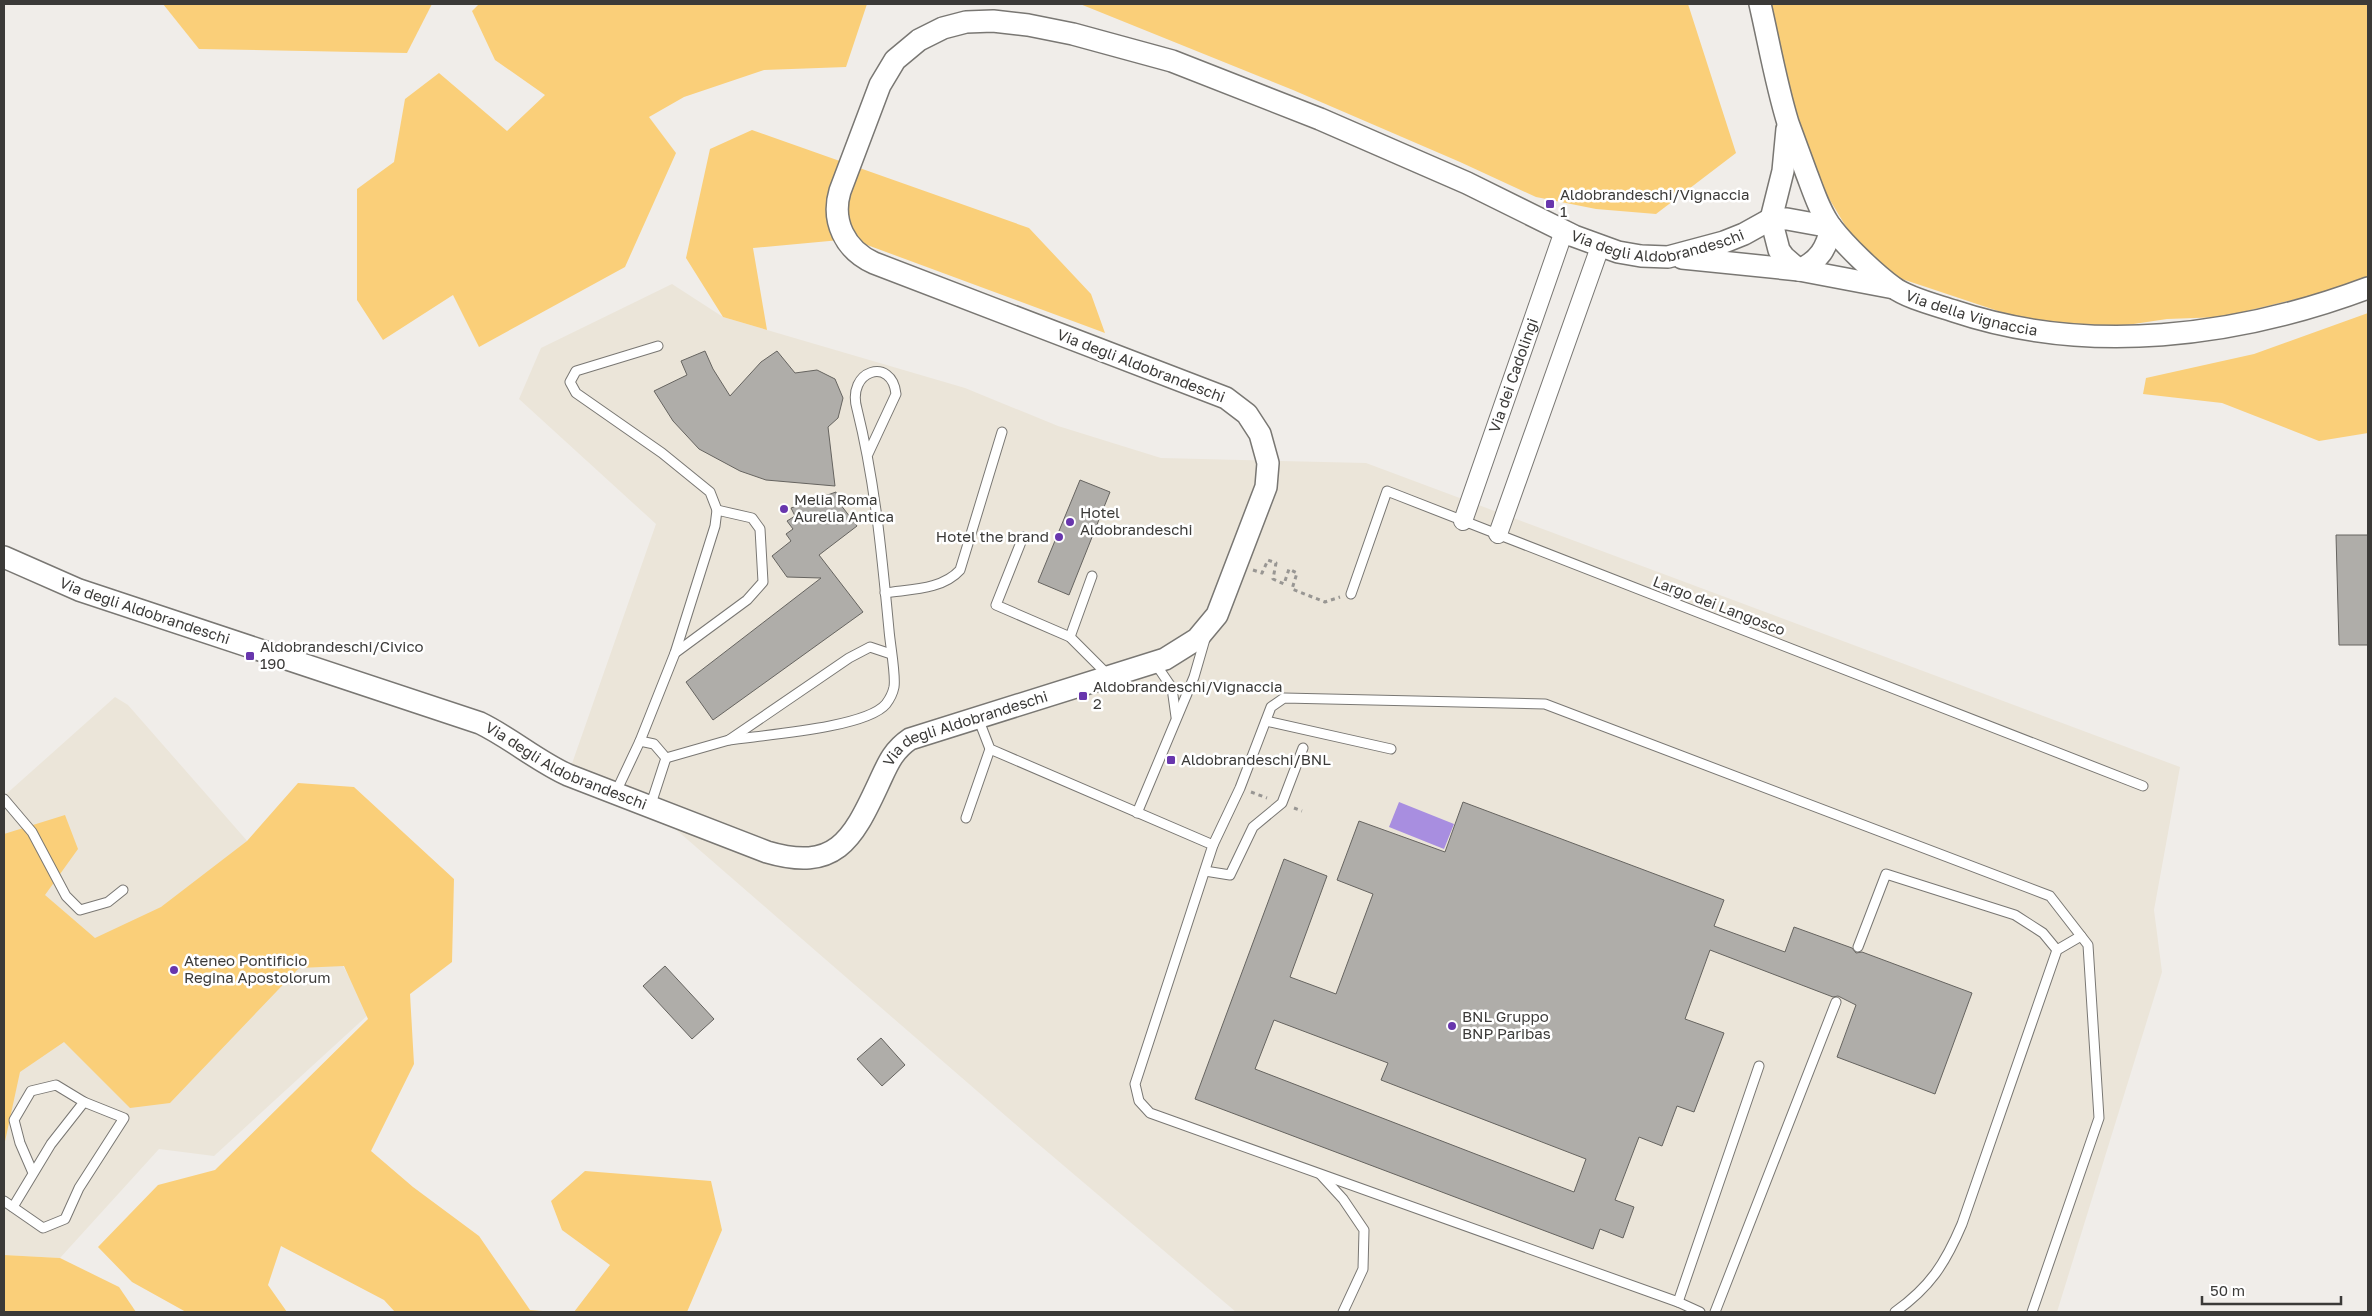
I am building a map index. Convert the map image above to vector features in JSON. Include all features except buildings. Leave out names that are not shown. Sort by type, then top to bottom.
[{"type":"street","name":"Via della Vignaccia","points":[[1760,4],[1788,121],[1817,200],[1831,227],[1894,288],[1964,314],[1998,323],[2052,333],[2102,337],[2180,332],[2258,321],[2307,310],[2368,288]]},
{"type":"street","name":"Via degli Aldobrandeschi","points":[[4,557],[79,590],[480,723],[506,737],[554,769],[768,852],[793,859],[814,858],[829,853],[851,834],[862,818],[889,760],[901,745],[922,735],[1155,663],[1175,655],[1208,628],[1217,615],[1264,492],[1268,470],[1266,452],[1260,434],[1252,420],[1238,406],[1226,398],[1199,386],[874,263],[857,253],[847,242],[838,222],[838,196],[886,73],[901,54],[919,40],[943,28],[981,21],[1028,25],[1116,44],[1172,61],[1320,119],[1467,183],[1600,247],[1630,255],[1668,257],[1724,242],[1751,231],[1771,219]]},
{"type":"street","points":[[1788,121],[1782,171],[1771,219],[1779,250],[1784,258],[1799,270]]},
{"type":"street","points":[[1771,219],[1794,220],[1831,227],[1828,241],[1822,254],[1812,263],[1799,270]]},
{"type":"street","name":"Via dei Cadolingi","points":[[1463,521],[1564,231]]},
{"type":"street","points":[[1498,534],[1600,247]]},
{"type":"street","points":[[1668,257],[1799,270],[1894,288]]},
{"type":"lane","points":[[615,794],[640,741],[675,653],[715,526],[717,510],[710,492],[662,453],[576,393],[571,386],[571,378],[576,370],[658,346]]},
{"type":"lane","points":[[666,758],[729,740],[853,722],[873,715],[886,704],[894,686],[891,654],[868,454],[856,405],[855,388],[863,375],[874,371],[887,375],[895,387],[896,394],[868,454]]},
{"type":"lane","points":[[885,593],[926,587],[953,577],[960,570],[1002,432]]},
{"type":"lane","name":"Largo dei Langosco","points":[[1351,594],[1387,492],[2142,786]]},
{"type":"lane","points":[[675,653],[747,600],[763,582],[760,529],[752,518],[717,510]]},
{"type":"lane","points":[[1023,537],[996,605],[1070,636],[1110,677]]},
{"type":"lane","points":[[1070,636],[1092,576]]},
{"type":"lane","points":[[1137,813],[1194,677],[1208,628]]},
{"type":"lane","points":[[729,740],[849,658],[870,647],[891,654]]},
{"type":"lane","points":[[1155,663],[1172,688],[1176,717]]},
{"type":"lane","points":[[1700,1312],[1678,1302],[1150,1113],[1139,1101],[1135,1084],[1213,845],[1240,788],[1271,707],[1284,698],[1545,704],[2050,896],[2088,946],[2099,1118],[2032,1312]]},
{"type":"lane","points":[[966,818],[990,749],[978,717]]},
{"type":"lane","points":[[1266,721],[1392,749]]},
{"type":"lane","points":[[640,741],[654,744],[666,758]]},
{"type":"lane","points":[[1205,871],[1230,875],[1253,827],[1282,803],[1303,748]]},
{"type":"lane","points":[[990,749],[1213,845]]},
{"type":"lane","points":[[650,807],[666,758]]},
{"type":"lane","points":[[4,799],[32,832],[55,872],[66,896],[80,910],[108,902],[123,890]]},
{"type":"lane","points":[[1858,947],[1886,874],[2015,915],[2043,933],[2057,950]]},
{"type":"lane","points":[[1895,1312],[1923,1290],[1949,1255],[1962,1224],[2057,950],[2081,936]]},
{"type":"lane","points":[[1715,1312],[1836,1002]]},
{"type":"lane","points":[[1678,1302],[1759,1066]]},
{"type":"lane","points":[[4,1201],[43,1228],[65,1220],[79,1188],[124,1118],[84,1102],[56,1084],[31,1091],[14,1120],[20,1143],[34,1174]]},
{"type":"lane","points":[[13,1208],[51,1144],[84,1102]]},
{"type":"lane","points":[[1319,1173],[1344,1199],[1364,1230],[1363,1269],[1343,1312]]},
{"type":"path","points":[[1236,565],[1262,574],[1268,560],[1276,563],[1272,579],[1284,584],[1288,569],[1297,573],[1292,589],[1326,602]]},
{"type":"shaded area","points":[[163,4],[432,4],[407,53],[199,49]]},
{"type":"shaded area","points":[[479,4],[867,4],[846,67],[764,70],[684,97],[649,117],[676,153],[625,267],[479,347],[453,295],[383,340],[357,300],[357,189],[394,162],[405,99],[439,73],[507,131],[545,95],[495,60],[472,11]]},
{"type":"shaded area","points":[[1080,4],[1688,4],[1736,153],[1656,214],[1596,209],[1536,197],[1293,90]]},
{"type":"shaded area","points":[[1770,4],[2368,4],[2368,277],[2338,289],[2222,317],[2167,319],[2067,334],[1890,275],[1854,240],[1819,182],[1794,107]]},
{"type":"shaded area","points":[[752,130],[1029,228],[1091,294],[1105,333],[851,239],[753,248],[767,330],[723,317],[686,258],[710,149]]},
{"type":"shaded area","points":[[672,284],[723,317],[965,388],[1058,426],[1161,458],[1366,463],[2180,767],[2154,910],[2162,972],[2057,1312],[1236,1312],[1030,1137],[650,807],[568,775],[656,524],[519,399],[541,348]]},
{"type":"shaded area","points":[[2368,313],[2368,433],[2319,441],[2222,403],[2143,394],[2146,378],[2254,354]]},
{"type":"shaded area","name":"Ateneo Pontificio Regina Apostolorum","points":[[115,697],[128,705],[321,925],[369,1014],[214,1156],[159,1149],[60,1258],[4,1255],[4,796]]},
{"type":"shaded area","points":[[298,783],[354,787],[454,879],[452,962],[410,994],[414,1064],[371,1151],[413,1187],[479,1236],[530,1310],[555,1312],[395,1312],[384,1300],[281,1246],[268,1285],[287,1312],[186,1312],[132,1282],[98,1247],[158,1185],[215,1170],[368,1019],[344,966],[299,968],[170,1103],[130,1108],[64,1042],[20,1072],[4,1146],[4,834],[65,815],[78,849],[45,895],[95,938],[161,907],[247,841]]},
{"type":"shaded area","points":[[1399,802],[1454,824],[1444,849],[1389,827]]},
{"type":"shaded area","points":[[585,1171],[711,1181],[722,1230],[687,1312],[574,1312],[610,1265],[562,1230],[551,1201]]},
{"type":"shaded area","points":[[4,1255],[60,1258],[119,1287],[136,1312],[4,1312]]},
{"type":"place","name":"Aldobrandeschi/Vignaccia 1","points":[[1550,204]]},
{"type":"place","name":"Melia Roma Aurelia Antica","points":[[784,509]]},
{"type":"place","name":"Hotel Aldobrandeschi","points":[[1070,522]]},
{"type":"place","name":"Hotel the brand","points":[[1059,537]]},
{"type":"place","name":"Aldobrandeschi/Civico 190","points":[[250,656]]},
{"type":"place","name":"Aldobrandeschi/Vignaccia 2","points":[[1083,696]]},
{"type":"place","name":"Aldobrandeschi/BNL","points":[[1171,760]]},
{"type":"place","name":"Ateneo Pontificio Regina Apostolorum","points":[[174,970]]},
{"type":"place","name":"BNL Gruppo BNP Paribas","points":[[1452,1026]]}]
